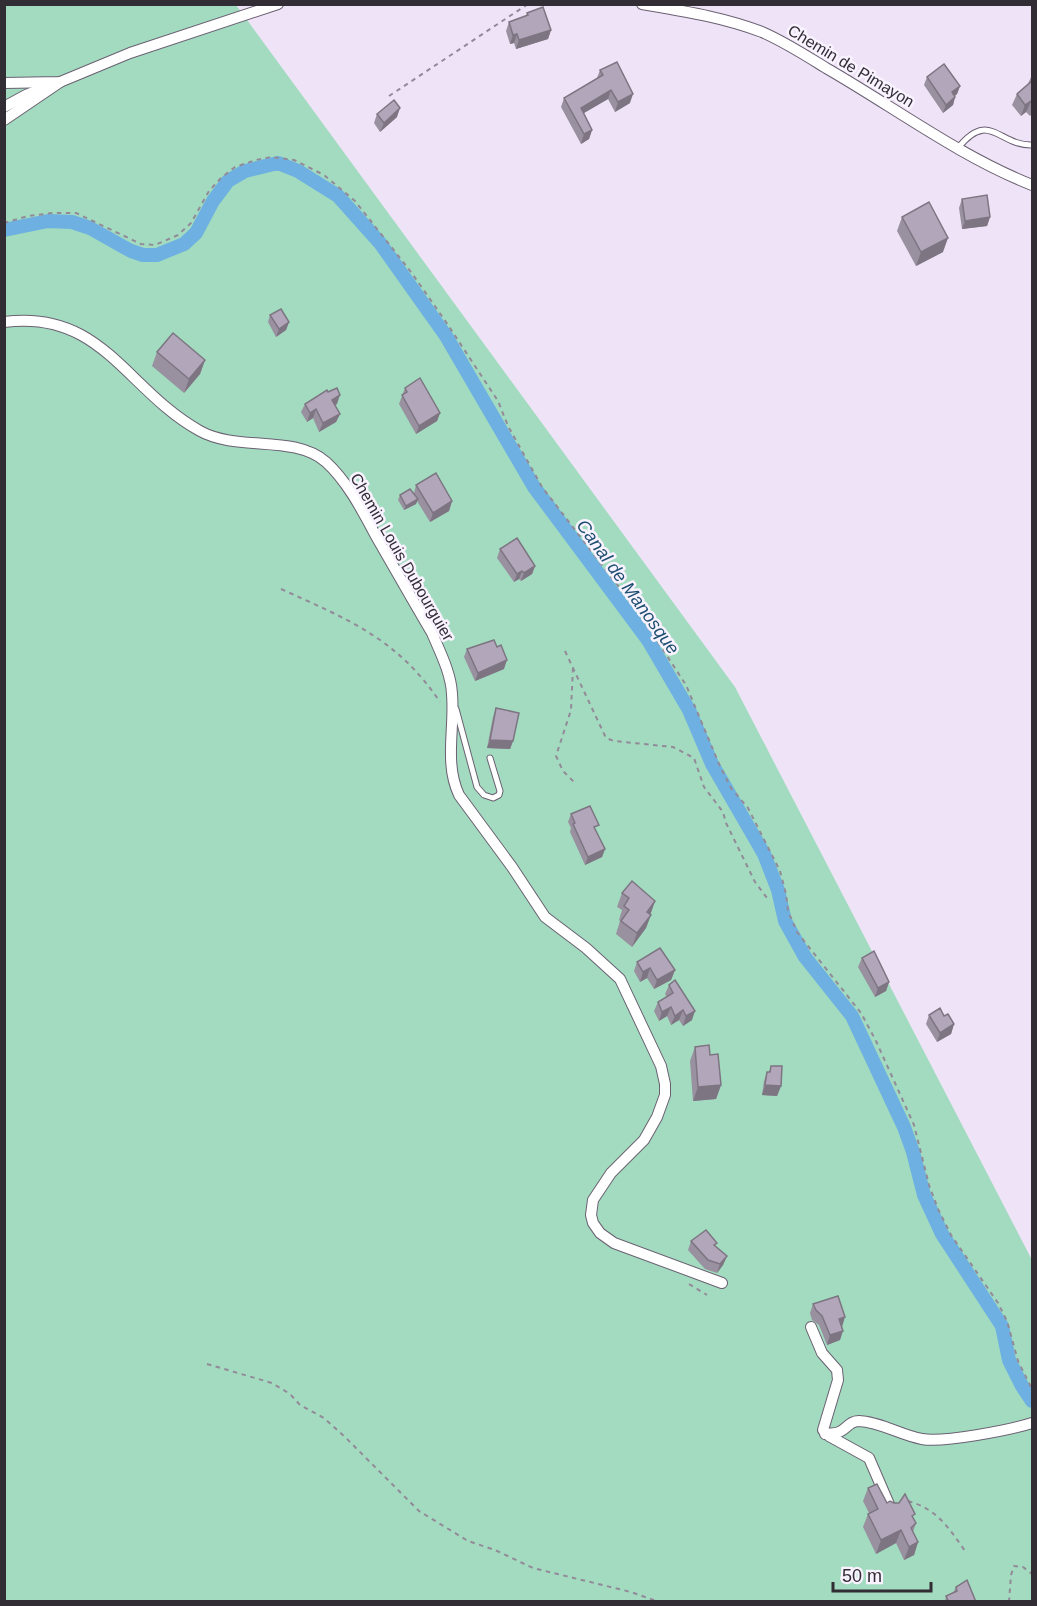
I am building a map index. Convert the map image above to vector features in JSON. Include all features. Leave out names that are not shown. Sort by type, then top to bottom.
[{"type":"street","points":[[4,107],[26,95],[141,49],[278,4]]},
{"type":"street","name":"Chemin de Pimayon","points":[[642,4],[727,20],[762,33],[883,101],[958,148],[1032,185]]},
{"type":"street","points":[[4,83],[60,82]]},
{"type":"street","points":[[4,120],[60,82]]},
{"type":"street","name":"Chemin Louis Dubourguier","points":[[4,322],[41,321],[59,325],[87,338],[107,352],[167,410],[200,431],[213,437],[245,443],[293,447],[313,453],[326,462],[341,480],[363,512],[432,633],[450,681],[453,699],[451,773],[459,795],[512,867],[545,917],[595,955],[620,979],[663,1075],[665,1095],[657,1117],[644,1140],[611,1173],[597,1193],[592,1206],[593,1223],[600,1233],[614,1243],[722,1283]]},
{"type":"street","points":[[811,1327],[822,1353],[837,1370],[838,1380],[823,1426],[825,1434],[869,1458],[891,1509]]},
{"type":"street","points":[[825,1434],[840,1432],[852,1422],[860,1421],[877,1424],[910,1437],[933,1440],[1010,1429],[1032,1423]]},
{"type":"lane","points":[[958,148],[968,136],[981,130],[1025,145],[1032,145]]},
{"type":"lane","points":[[453,699],[461,722],[475,782],[480,791],[493,798],[500,795],[500,791],[490,758]]},
{"type":"path","points":[[389,96],[528,4]]},
{"type":"path","points":[[4,223],[28,216],[76,213],[141,244],[155,245],[178,235],[191,223],[209,191],[221,178],[236,167],[270,158],[294,160],[324,175],[355,201],[446,321],[498,400],[508,426],[542,487],[639,613],[686,685],[719,764],[732,788],[748,808],[780,871],[788,911],[797,932],[861,1013],[876,1041],[914,1125],[929,1185],[938,1209],[951,1235],[998,1303],[1007,1321],[1018,1361],[1032,1389]]},
{"type":"path","points":[[281,589],[375,634],[414,669],[440,703],[453,714]]},
{"type":"path","points":[[565,651],[606,738],[614,741],[673,747],[694,758],[704,787],[723,812],[726,824],[755,882],[767,898]]},
{"type":"path","points":[[573,668],[571,710],[556,756],[562,771],[576,784]]},
{"type":"path","points":[[207,1364],[272,1383],[290,1394],[300,1405],[324,1418],[419,1511],[468,1541],[495,1550],[533,1568],[631,1592],[659,1602]]},
{"type":"path","points":[[908,1501],[920,1504],[935,1513],[944,1521],[965,1551]]},
{"type":"path","points":[[1009,1602],[1014,1566],[1023,1567],[1032,1574]]},
{"type":"green space","points":[[5,5],[236,5],[735,687],[1032,1260],[1032,1601],[5,1602]]},
{"type":"building","points":[[543,7],[551,30],[519,40],[517,34],[513,35],[509,22]]},
{"type":"building","points":[[617,62],[633,94],[618,102],[611,90],[581,108],[592,130],[584,134],[564,98],[603,75],[600,70]]},
{"type":"building","points":[[944,64],[960,86],[952,92],[955,97],[946,105],[927,77]]},
{"type":"building","points":[[1032,81],[1032,103],[1031,101],[1025,105],[1017,94]]},
{"type":"building","points":[[394,100],[400,108],[384,123],[377,114]]},
{"type":"building","points":[[987,195],[990,217],[965,221],[962,199]]},
{"type":"building","points":[[929,202],[948,238],[921,252],[902,217]]},
{"type":"building","points":[[281,309],[289,322],[279,329],[270,315]]},
{"type":"building","points":[[173,333],[205,360],[189,379],[157,352]]},
{"type":"building","points":[[420,378],[440,413],[419,426],[402,395],[407,392],[405,388]]},
{"type":"building","points":[[337,388],[340,395],[332,400],[340,414],[323,423],[316,409],[310,413],[305,404],[327,390],[328,392]]},
{"type":"building","points":[[436,473],[452,501],[433,513],[416,485]]},
{"type":"building","points":[[410,489],[418,499],[406,506],[400,495]]},
{"type":"building","points":[[517,538],[535,566],[524,573],[522,571],[517,574],[500,549]]},
{"type":"building","points":[[494,640],[497,647],[501,645],[507,660],[478,673],[467,649]]},
{"type":"building","points":[[496,708],[519,713],[513,741],[490,740]]},
{"type":"building","points":[[590,806],[599,825],[594,827],[605,849],[588,857],[573,824],[575,823],[571,814]]},
{"type":"building","points":[[632,881],[655,901],[647,912],[651,915],[637,933],[621,921],[629,910],[624,906],[629,898],[622,893]]},
{"type":"building","points":[[660,948],[675,970],[657,980],[650,968],[643,972],[637,962]]},
{"type":"building","points":[[874,951],[889,982],[878,988],[862,958]]},
{"type":"building","points":[[675,980],[695,1011],[686,1016],[683,1010],[675,1016],[671,1007],[662,1012],[658,1002],[673,993],[669,985]]},
{"type":"building","points":[[940,1008],[944,1016],[948,1014],[954,1024],[940,1033],[929,1015]]},
{"type":"building","points":[[709,1045],[710,1055],[718,1054],[721,1085],[698,1087],[695,1047]]},
{"type":"building","points":[[771,1066],[782,1066],[781,1086],[765,1085],[767,1072],[770,1072]]},
{"type":"building","points":[[706,1230],[717,1243],[714,1245],[727,1256],[720,1264],[708,1260],[691,1241]]},
{"type":"building","points":[[838,1296],[845,1317],[839,1319],[843,1331],[830,1335],[822,1316],[813,1304]]},
{"type":"building","points":[[877,1484],[887,1503],[890,1501],[899,1503],[905,1494],[915,1514],[912,1516],[916,1523],[911,1528],[918,1542],[909,1547],[901,1530],[881,1540],[868,1514],[878,1509],[868,1488]]},
{"type":"building","points":[[967,1580],[976,1602],[949,1602],[946,1596],[957,1591],[956,1587]]},
{"type":"waterway","name":"Canal de Manosque","points":[[4,230],[48,221],[72,222],[90,228],[131,251],[143,255],[157,255],[184,244],[196,233],[213,201],[228,181],[245,171],[278,163],[298,171],[338,196],[380,243],[446,336],[534,487],[648,640],[689,710],[712,764],[764,854],[778,890],[785,921],[805,957],[852,1016],[904,1127],[924,1195],[942,1234],[1002,1326],[1009,1360],[1032,1401]]}]
